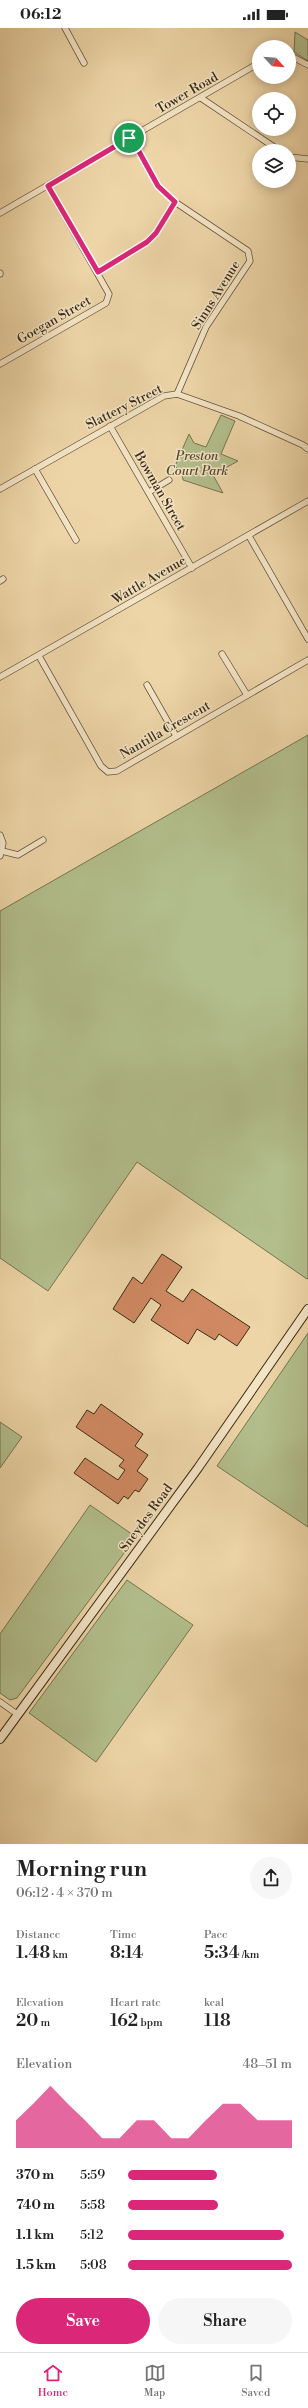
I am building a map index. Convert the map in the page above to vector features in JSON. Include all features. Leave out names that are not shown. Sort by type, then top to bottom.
[{"type":"main road","name":"Sneydes Road","points":[[0,1739],[198,1468],[308,1309]]},
{"type":"street","points":[[65,28],[84,63]]},
{"type":"street","points":[[296,59],[308,65]]},
{"type":"street","name":"Tower Road","points":[[0,213],[252,68]]},
{"type":"street","points":[[201,98],[270,144]]},
{"type":"street","name":"Sinns Avenue","points":[[131,137],[158,186],[175,202],[248,251],[250,260],[206,327],[177,394]]},
{"type":"street","points":[[296,158],[308,159]]},
{"type":"street","name":"Goegan Street","points":[[0,364],[106,304],[110,294],[48,186]]},
{"type":"street","points":[[98,272],[147,242],[156,233],[175,202]]},
{"type":"street","name":"Slattery Street","points":[[0,489],[164,396],[177,394],[240,416],[303,445],[308,449]]},
{"type":"street","name":"Bowman Street","points":[[110,426],[192,568]]},
{"type":"street","points":[[35,469],[76,540]]},
{"type":"street","points":[[148,492],[170,480]]},
{"type":"street","name":"Wattle Avenue","points":[[0,677],[308,501]]},
{"type":"street","points":[[248,536],[308,639]]},
{"type":"street","points":[[222,654],[247,695]]},
{"type":"street","name":"Nantilla Crescent","points":[[39,656],[101,766],[108,772],[117,771],[308,660]]},
{"type":"street","points":[[147,685],[176,736]]},
{"type":"street","points":[[0,835],[3,843],[1,853],[18,855],[43,840]]},
{"type":"street","points":[[0,1702],[17,1714]]},
{"type":"green space","points":[[295,32],[308,40],[308,61],[296,53],[296,40],[295,40]]},
{"type":"green space","name":"Preston Court Park","points":[[221,415],[235,421],[221,454],[238,461],[213,475],[223,493],[183,480],[182,473],[175,466],[189,434],[194,443],[206,447]]},
{"type":"green space","points":[[308,735],[308,1278],[307,1279],[137,1162],[48,1291],[0,1258],[0,911]]},
{"type":"green space","points":[[308,1333],[308,1527],[217,1466]]},
{"type":"green space","points":[[0,1422],[22,1437],[0,1468]]},
{"type":"green space","points":[[90,1505],[136,1537],[17,1698],[10,1700],[0,1693],[0,1634]]},
{"type":"green space","points":[[127,1580],[193,1625],[96,1762],[29,1713]]},
{"type":"building","points":[[162,1254],[182,1267],[166,1291],[183,1302],[192,1289],[250,1327],[237,1346],[219,1334],[215,1340],[197,1329],[188,1344],[151,1320],[161,1305],[151,1298],[134,1323],[113,1309],[133,1277],[142,1284]]},
{"type":"building","points":[[101,1404],[143,1434],[135,1446],[148,1455],[137,1471],[148,1479],[139,1492],[135,1490],[128,1499],[124,1496],[118,1504],[74,1473],[85,1458],[118,1480],[125,1470],[119,1466],[124,1460],[76,1427],[87,1410],[94,1414]]},
{"type":"route","points":[[131,137],[158,186],[175,202],[156,233],[147,242],[98,272],[48,186],[129,138],[131,137]]}]
